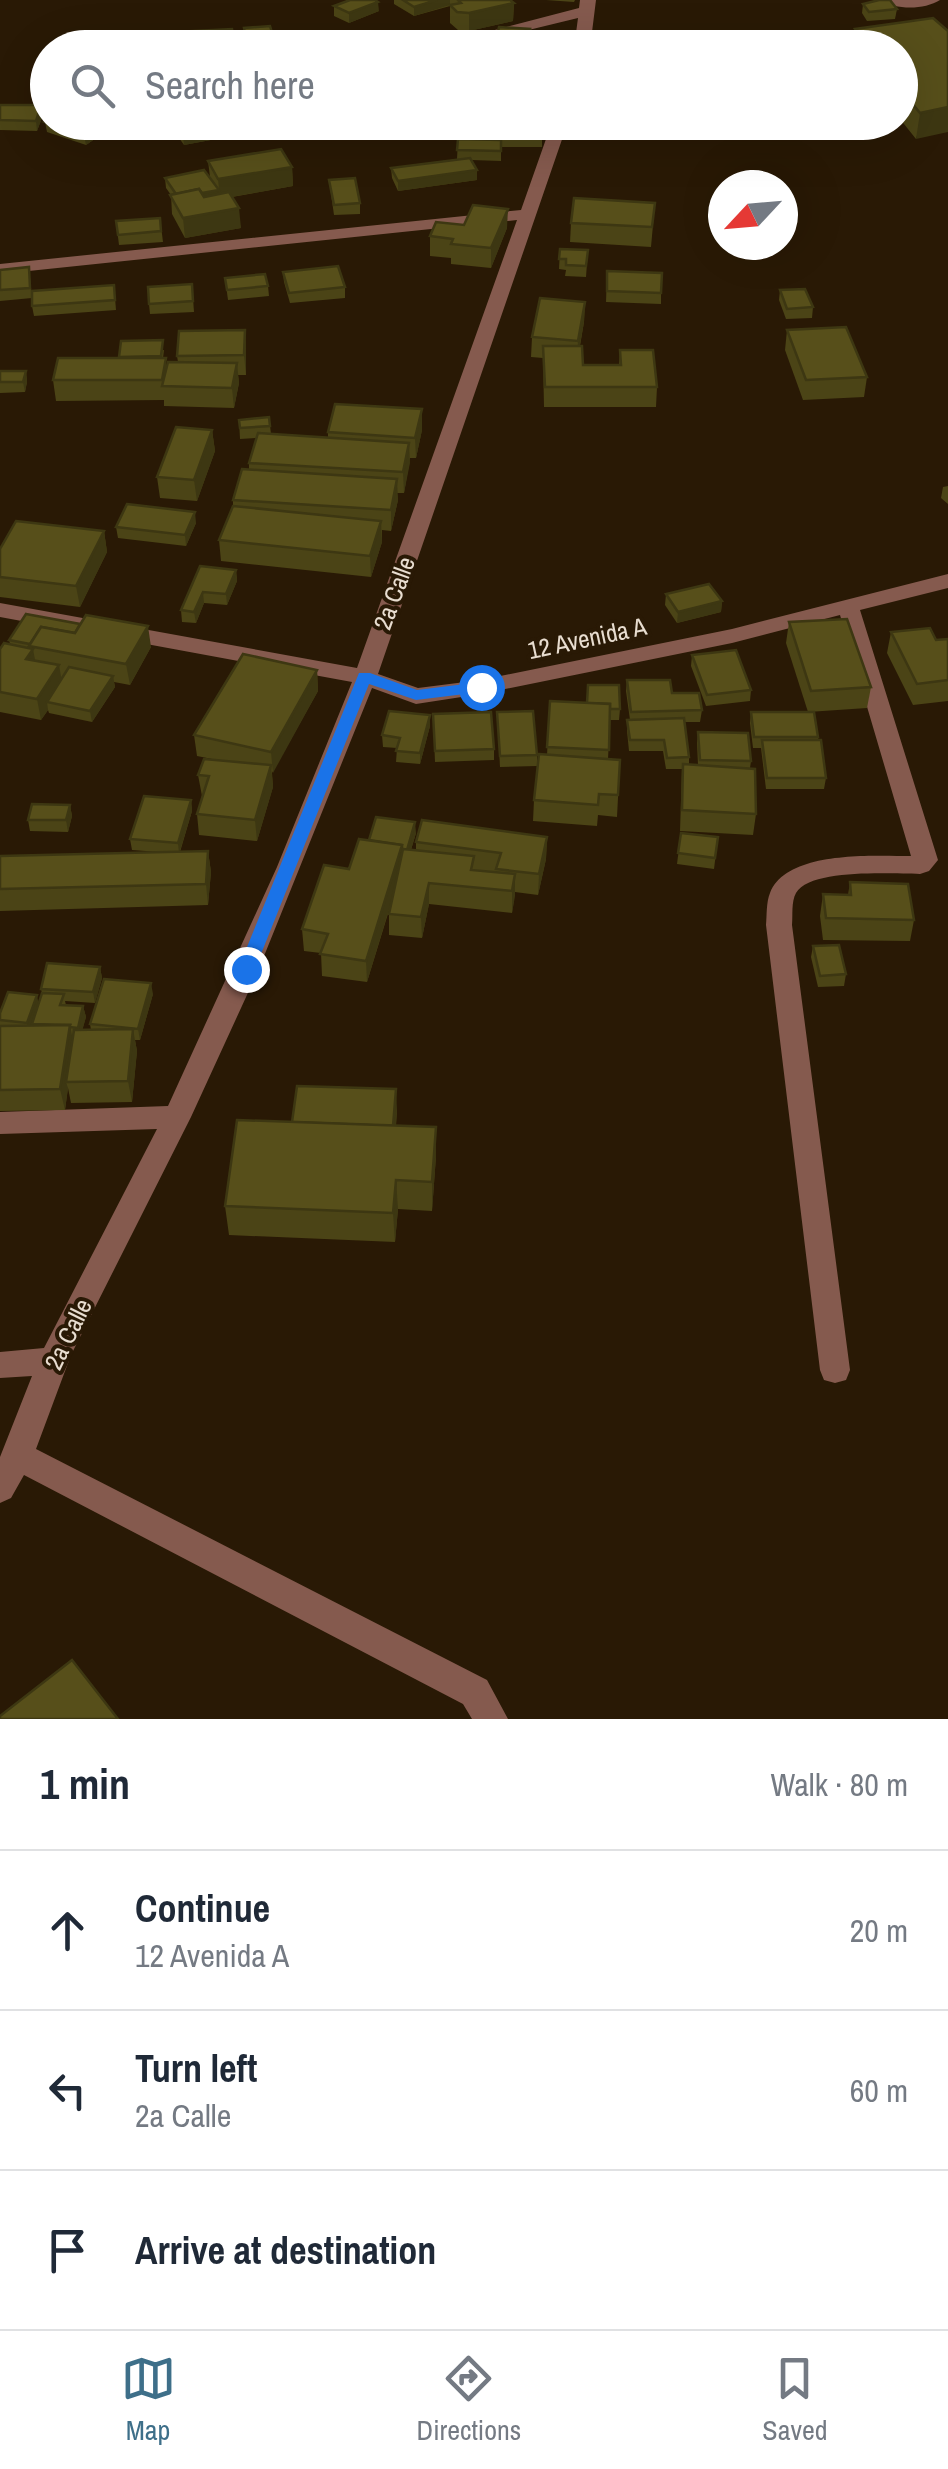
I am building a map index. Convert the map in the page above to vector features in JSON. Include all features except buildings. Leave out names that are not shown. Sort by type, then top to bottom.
[{"type":"street","points":[[888,0],[932,0]]},
{"type":"street","points":[[498,30],[588,5],[585,30]]},
{"type":"street","name":"2a Calle","points":[[0,1488],[19,1456],[52,1361],[177,1117],[246,969],[365,676],[554,140]]},
{"type":"street","points":[[0,270],[528,214]]},
{"type":"street","name":"12 Avenida A","points":[[0,610],[365,676],[416,696],[481,687],[732,636],[948,581]]},
{"type":"street","points":[[835,1370],[779,925],[783,890],[796,875],[814,869],[920,864],[925,860],[848,606]]},
{"type":"street","points":[[0,1122],[177,1117]]},
{"type":"street","points":[[0,1364],[52,1361]]},
{"type":"street","points":[[19,1456],[475,1692],[491,1719]]},
{"type":"route","points":[[246,969],[365,676],[416,696],[481,687]]}]
